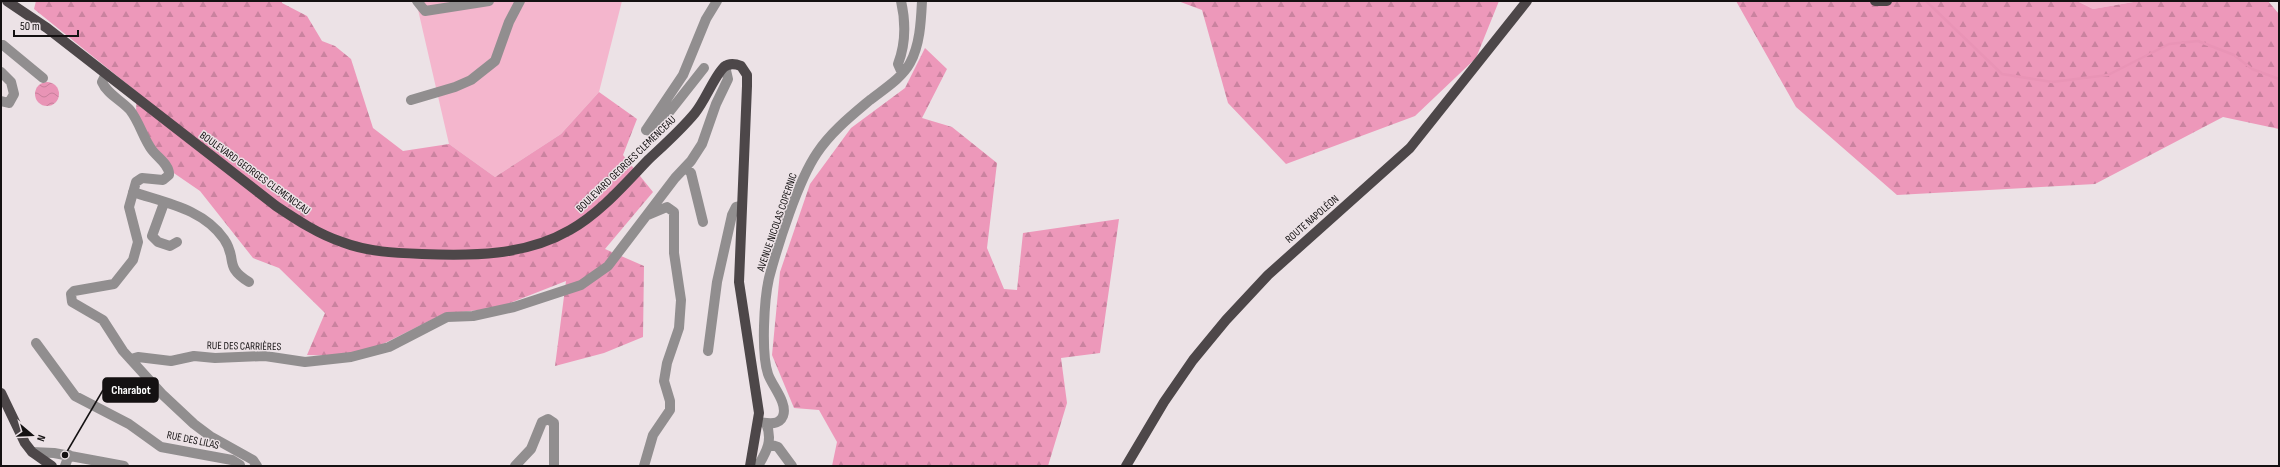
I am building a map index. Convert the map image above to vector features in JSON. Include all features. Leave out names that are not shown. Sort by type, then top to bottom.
[{"type":"main road","name":"BOULEVARD GEORGES CLEMENCEAU","points":[[7,1],[47,28],[276,206],[323,235],[366,249],[389,252],[462,256],[503,252],[539,243],[570,230],[602,207],[694,113],[725,66]]},
{"type":"main road","name":"ROUTE NAPOLÉON","points":[[1126,466],[1164,402],[1193,360],[1226,320],[1268,275],[1410,148],[1527,1]]},
{"type":"main road","points":[[1875,1],[1887,1]]},
{"type":"main road","points":[[725,66],[733,64],[741,66],[746,75],[739,282],[747,346],[763,422],[750,466]]},
{"type":"main road","points":[[1,393],[25,443],[32,452],[50,465]]},
{"type":"street","points":[[417,1],[425,11],[489,1]]},
{"type":"street","points":[[411,100],[439,93],[471,80],[495,61],[509,22],[520,1]]},
{"type":"street","points":[[704,68],[659,126],[651,131],[646,130],[683,74],[706,19],[718,1]]},
{"type":"street","points":[[901,1],[906,22],[902,54],[898,64],[902,73]]},
{"type":"street","name":"AVENUE NICOLAS COPERNIC","points":[[763,422],[780,421],[783,416],[784,409],[768,374],[765,359],[769,279],[800,188],[816,154],[835,131],[902,73],[915,54],[921,23],[922,1]]},
{"type":"street","points":[[2,44],[43,78]]},
{"type":"street","name":"RUE DES CARRIÈRES","points":[[131,359],[138,357],[171,361],[194,356],[215,358],[265,356],[305,362],[351,357],[371,353],[404,339],[447,317],[473,316],[514,307],[581,284],[608,266],[675,178],[686,168],[702,144],[716,104],[728,79],[725,66]]},
{"type":"street","points":[[1,72],[11,82],[14,94],[9,103],[1,101]]},
{"type":"street","points":[[106,74],[102,82],[104,88],[129,109],[143,131],[151,149],[170,171],[167,178],[163,180],[139,179],[133,192],[129,212],[138,242],[133,260],[114,284],[74,291],[71,298],[72,302],[103,320],[123,351],[163,395],[194,424],[210,436],[253,460],[258,466]]},
{"type":"street","points":[[686,168],[690,173],[703,222]]},
{"type":"street","points":[[133,192],[190,211],[208,221],[226,243],[234,270],[250,282]]},
{"type":"street","points":[[164,202],[152,236],[154,240],[170,246],[177,242]]},
{"type":"street","points":[[708,351],[717,282],[732,215],[736,207],[741,206]]},
{"type":"street","points":[[644,466],[653,435],[670,410],[670,401],[664,381],[667,363],[679,328],[681,300],[674,253],[674,212],[666,207],[648,215]]},
{"type":"street","name":"RUE DES LILAS","points":[[36,342],[75,396],[129,424],[161,447],[232,460],[238,466],[258,466]]},
{"type":"street","points":[[515,466],[531,449],[542,422],[548,419],[554,423],[554,466]]},
{"type":"street","points":[[758,466],[769,444],[771,433],[763,422]]},
{"type":"street","points":[[769,444],[778,447],[792,466]]},
{"type":"street","points":[[32,452],[69,455],[124,466]]},
{"type":"street","points":[[50,465],[54,453]]},
{"type":"street","points":[[65,466],[69,455]]},
{"type":"shaded area","points":[[416,1],[622,1],[599,92],[561,134],[495,177],[449,144]]},
{"type":"shaded area","points":[[2077,1],[2139,1],[2093,9]]},
{"type":"green space","points":[[36,1],[282,1],[282,3],[307,16],[322,41],[335,46],[351,59],[373,128],[403,151],[449,144],[495,177],[561,134],[599,92],[637,119],[623,155],[653,192],[605,249],[644,266],[643,337],[604,353],[555,366],[566,281],[497,308],[443,314],[385,343],[351,356],[307,355],[325,313],[279,268],[253,258],[200,191],[165,167],[136,111],[137,92],[34,9]]},
{"type":"green space","points":[[1178,1],[1499,1],[1476,58],[1415,116],[1286,164],[1228,103],[1202,10]]},
{"type":"green space","points":[[1736,1],[2077,1],[2093,9],[2139,1],[2268,1],[2279,14],[2279,129],[2223,117],[2095,184],[1897,195],[1796,107]]},
{"type":"green space","points":[[925,48],[947,69],[922,118],[952,127],[997,163],[987,248],[1004,289],[1017,290],[1023,233],[1119,219],[1100,353],[1061,358],[1067,403],[1048,466],[832,466],[837,442],[819,410],[794,408],[772,355],[780,272],[810,184],[851,128],[905,88]]},
{"type":"water","points":[[47,82],[55,86],[59,94],[55,102],[47,106],[39,102],[35,94],[39,86]]},
{"type":"waterway","points":[[1926,1],[2002,74],[2052,82],[2108,75],[2169,44],[2198,41],[2234,55],[2252,69],[2279,79]]},
{"type":"place","name":"Charabot","points":[[65,455]]}]
